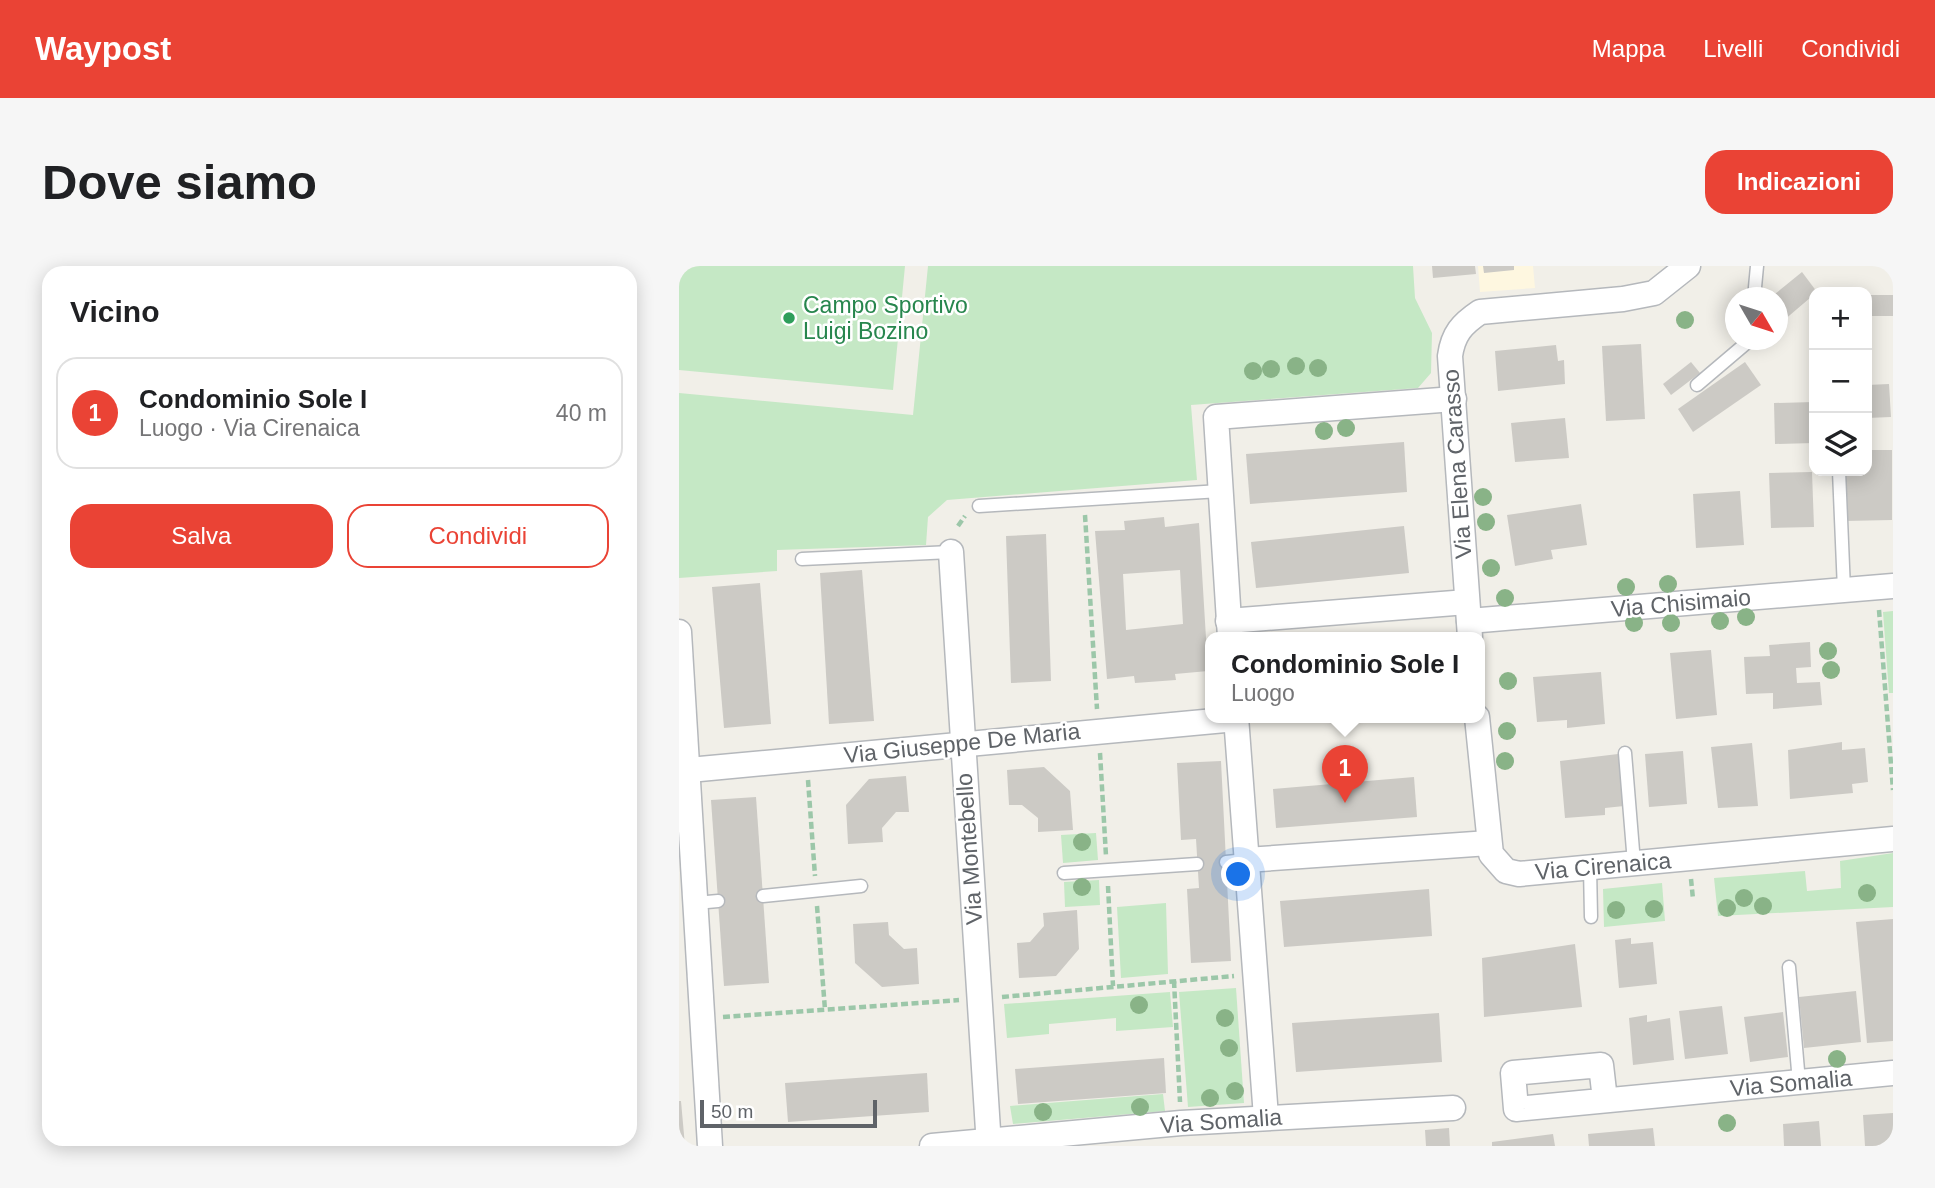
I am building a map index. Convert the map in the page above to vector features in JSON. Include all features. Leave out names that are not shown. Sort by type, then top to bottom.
[{"type":"street","name":"Via Elena Carasso","points":[[1469,620],[1450,356],[1452,341],[1462,325],[1479,312],[1623,299],[1654,293],[1688,266]]},
{"type":"street","points":[[1229,629],[1216,417],[1454,399]]},
{"type":"street","name":"Via Montebello","points":[[951,552],[989,1144]]},
{"type":"street","name":"Via Chisimaio","points":[[1229,629],[1469,620],[1885,586]]},
{"type":"street","points":[[679,632],[689,770],[685,818],[707,902],[695,1023],[711,1146]]},
{"type":"street","name":"Via Giuseppe De Maria","points":[[689,770],[1205,721]]},
{"type":"street","points":[[1236,723],[1236,861],[1256,974],[1266,1117]]},
{"type":"street","points":[[1236,861],[1489,843],[1479,723]]},
{"type":"street","name":"Via Cirenaica","points":[[1489,843],[1496,863],[1507,871],[1518,874],[1893,839]]},
{"type":"street","name":"Via Somalia","points":[[1605,1100],[1601,1065],[1513,1073],[1516,1109],[1893,1073]]},
{"type":"street","name":"Via Somalia","points":[[932,1146],[989,1144],[1181,1123],[1453,1108]]},
{"type":"lane","points":[[1755,287],[1757,266]]},
{"type":"lane","points":[[1697,385],[1737,350]]},
{"type":"lane","points":[[1839,476],[1844,590]]},
{"type":"lane","points":[[979,506],[1220,491]]},
{"type":"lane","points":[[802,559],[951,552]]},
{"type":"lane","points":[[1625,753],[1634,863]]},
{"type":"lane","points":[[1063,873],[1197,864]]},
{"type":"lane","points":[[1590,867],[1591,917]]},
{"type":"lane","points":[[763,896],[861,886]]},
{"type":"lane","points":[[1789,967],[1799,1082]]},
{"type":"path","points":[[1084,500],[1098,730]]},
{"type":"path","points":[[1885,586],[1893,790]]},
{"type":"path","points":[[1691,877],[1693,899]]},
{"type":"path","points":[[695,1023],[1256,974]]},
{"type":"path","points":[[1174,981],[1181,1123]]},
{"type":"shaded area","points":[[1478,266],[1533,266],[1535,288],[1480,292]]},
{"type":"green space","name":"Campo Sportivo Luigi Bozino","points":[[679,266],[905,266],[893,390],[679,370]]},
{"type":"green space","points":[[928,266],[1413,266],[1415,298],[1432,333],[1431,373],[1418,388],[1191,405],[1197,480],[947,500],[928,517],[926,545],[777,550],[777,571],[679,578],[679,393],[913,415]]},
{"type":"green space","points":[[1893,611],[1893,693],[1889,693],[1883,612]]},
{"type":"green space","points":[[1096,833],[1098,860],[1063,863],[1061,835]]},
{"type":"green space","points":[[1893,853],[1893,907],[1718,916],[1714,878],[1805,871],[1807,891],[1841,888],[1840,861]]},
{"type":"green space","points":[[1099,880],[1100,905],[1065,907],[1064,882]]},
{"type":"green space","points":[[1662,883],[1665,921],[1604,927],[1603,889]]},
{"type":"green space","points":[[1166,903],[1168,974],[1121,978],[1117,907]]},
{"type":"green space","points":[[1236,988],[1244,1103],[1188,1107],[1179,992]]},
{"type":"green space","points":[[1170,992],[1173,1027],[1116,1031],[1116,1018],[1049,1024],[1049,1034],[1007,1038],[1004,1004]]},
{"type":"green space","points":[[1163,1094],[1165,1111],[1013,1124],[1010,1106]]},
{"type":"building","points":[[1432,266],[1475,266],[1476,274],[1433,278]]},
{"type":"building","points":[[1483,266],[1514,266],[1514,270],[1484,273]]},
{"type":"building","points":[[1802,272],[1813,287],[1809,287],[1809,299],[1788,317],[1788,287],[1784,287]]},
{"type":"building","points":[[1872,295],[1893,295],[1893,316],[1872,316]]},
{"type":"building","points":[[1641,344],[1645,419],[1606,421],[1602,346]]},
{"type":"building","points":[[1556,345],[1558,361],[1564,360],[1565,384],[1498,391],[1495,351]]},
{"type":"building","points":[[1691,362],[1700,373],[1671,395],[1663,384]]},
{"type":"building","points":[[1745,362],[1761,385],[1693,432],[1678,409]]},
{"type":"building","points":[[1889,384],[1891,417],[1872,418],[1872,385]]},
{"type":"building","points":[[1809,402],[1809,443],[1775,444],[1774,403]]},
{"type":"building","points":[[1565,418],[1569,458],[1515,462],[1511,423]]},
{"type":"building","points":[[1404,442],[1407,492],[1250,504],[1246,454]]},
{"type":"building","points":[[1872,450],[1892,450],[1892,520],[1845,521],[1845,476],[1872,476]]},
{"type":"building","points":[[1809,472],[1809,476],[1812,476],[1814,527],[1771,528],[1769,473]]},
{"type":"building","points":[[1740,491],[1744,545],[1696,548],[1693,494]]},
{"type":"building","points":[[1581,504],[1587,545],[1551,550],[1553,559],[1515,566],[1507,515]]},
{"type":"building","points":[[1164,517],[1165,527],[1199,523],[1206,632],[1205,671],[1175,674],[1176,680],[1135,683],[1134,676],[1107,679],[1095,531],[1125,530],[1124,521]],"holes":[[[1180,570],[1183,624],[1126,630],[1123,574]]]},
{"type":"building","points":[[1404,526],[1409,573],[1256,588],[1251,542]]},
{"type":"building","points":[[1046,534],[1051,681],[1011,683],[1006,536]]},
{"type":"building","points":[[862,570],[874,721],[829,724],[820,573]]},
{"type":"building","points":[[760,583],[771,724],[724,728],[712,587]]},
{"type":"building","points":[[1810,642],[1811,667],[1796,668],[1797,683],[1820,682],[1822,705],[1773,709],[1773,693],[1746,694],[1744,657],[1770,656],[1769,645]]},
{"type":"building","points":[[1711,650],[1717,715],[1676,719],[1670,653]]},
{"type":"building","points":[[1601,672],[1605,724],[1567,728],[1567,720],[1537,722],[1533,677]]},
{"type":"building","points":[[1842,742],[1842,750],[1865,748],[1868,782],[1852,784],[1853,793],[1790,799],[1788,750]]},
{"type":"building","points":[[1752,743],[1758,806],[1718,808],[1711,747]]},
{"type":"building","points":[[1683,751],[1687,804],[1649,807],[1645,754]]},
{"type":"building","points":[[1618,754],[1624,806],[1605,808],[1605,815],[1565,818],[1560,761]]},
{"type":"building","points":[[1221,761],[1231,961],[1191,963],[1187,889],[1199,888],[1196,839],[1181,840],[1177,763]]},
{"type":"building","points":[[1044,767],[1070,791],[1073,830],[1038,832],[1038,818],[1022,805],[1009,805],[1007,770]]},
{"type":"building","points":[[906,776],[909,812],[896,812],[882,828],[883,842],[848,844],[846,805],[869,779]]},
{"type":"building","points":[[1414,777],[1417,817],[1276,828],[1273,789]]},
{"type":"building","points":[[756,797],[769,983],[724,986],[711,800]]},
{"type":"building","points":[[1429,889],[1432,936],[1284,947],[1280,901]]},
{"type":"building","points":[[1077,910],[1079,949],[1056,976],[1019,978],[1017,943],[1030,942],[1044,926],[1043,913]]},
{"type":"building","points":[[1893,919],[1893,1041],[1867,1043],[1856,922]]},
{"type":"building","points":[[888,922],[889,935],[904,949],[917,948],[919,984],[882,987],[855,963],[853,924]]},
{"type":"building","points":[[1631,938],[1631,944],[1653,942],[1657,984],[1619,988],[1615,940]]},
{"type":"building","points":[[1575,944],[1582,1007],[1484,1017],[1482,958]]},
{"type":"building","points":[[1856,991],[1861,1042],[1804,1048],[1799,997]]},
{"type":"building","points":[[1722,1006],[1728,1054],[1685,1059],[1679,1011]]},
{"type":"building","points":[[1783,1012],[1788,1057],[1750,1062],[1744,1017]]},
{"type":"building","points":[[1439,1013],[1442,1062],[1296,1072],[1292,1023]]},
{"type":"building","points":[[1647,1015],[1647,1022],[1670,1018],[1674,1060],[1633,1065],[1629,1018]]},
{"type":"building","points":[[1164,1058],[1166,1093],[1018,1104],[1015,1069]]},
{"type":"building","points":[[927,1073],[929,1112],[788,1122],[785,1083]]},
{"type":"building","points":[[681,1101],[685,1146],[679,1146]]},
{"type":"building","points":[[1893,1113],[1893,1146],[1865,1146],[1863,1115]]},
{"type":"building","points":[[1819,1121],[1821,1146],[1784,1146],[1783,1124]]},
{"type":"building","points":[[1449,1128],[1450,1146],[1426,1146],[1425,1130]]},
{"type":"building","points":[[1653,1128],[1655,1146],[1589,1146],[1588,1134]]},
{"type":"building","points":[[1553,1134],[1555,1146],[1492,1146],[1492,1142]]},
{"type":"place","name":"Campo Sportivo Luigi Bozino","points":[[789,318]]},
{"type":"place","name":"Condominio Sole I","points":[[1345,803]]}]
